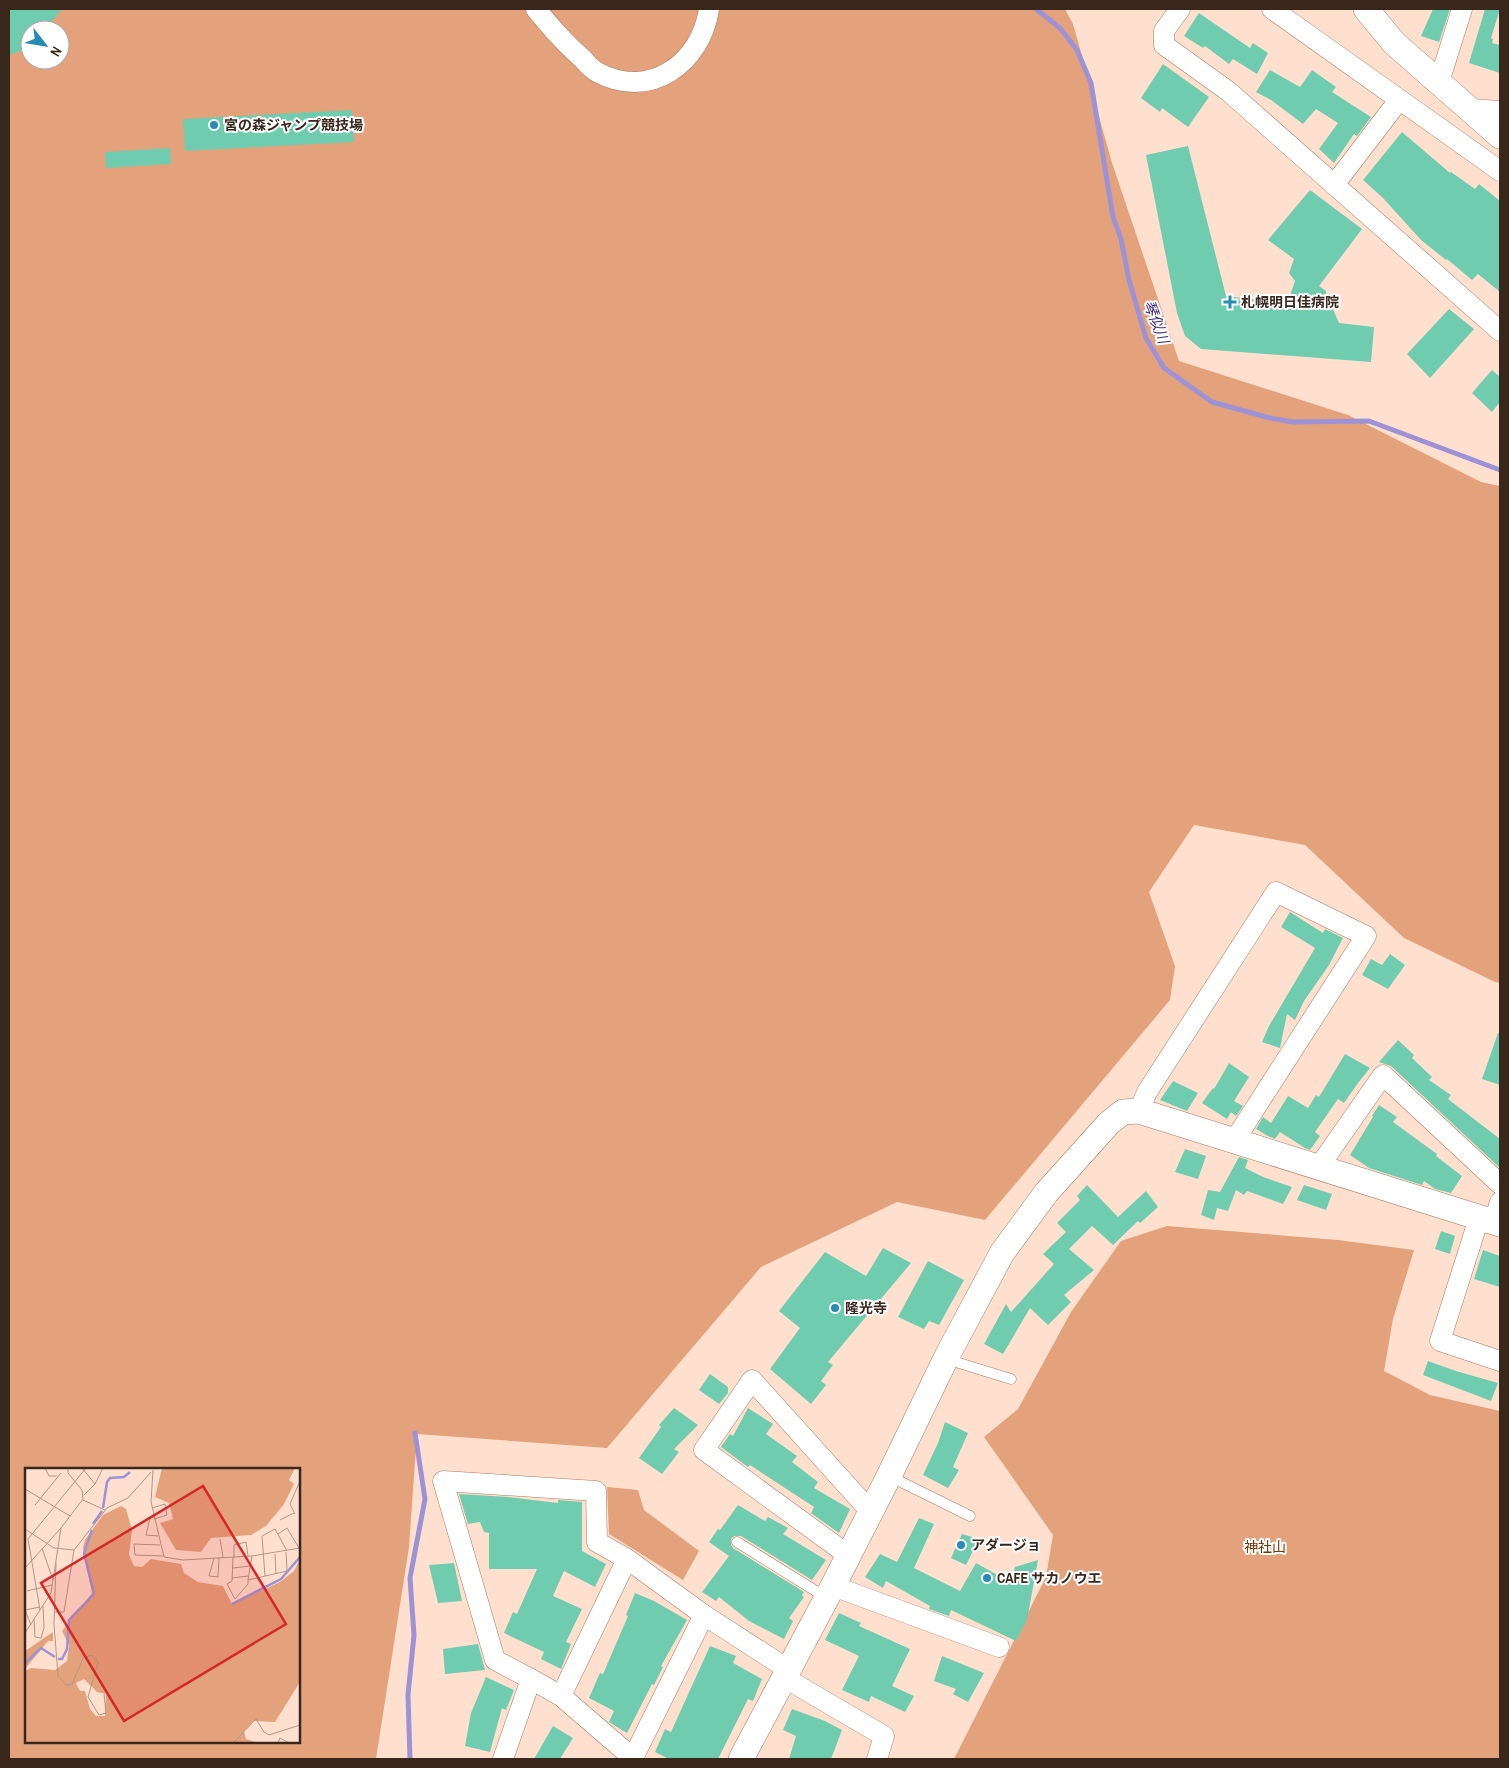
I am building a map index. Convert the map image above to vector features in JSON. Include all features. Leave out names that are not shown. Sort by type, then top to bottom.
[{"type":"street","points":[[536,9],[563,42],[595,71],[614,80],[638,82],[663,76],[680,64],[696,46],[707,24],[710,9]]},
{"type":"street","points":[[1180,9],[1164,31],[1164,45],[1228,91],[1500,331]]},
{"type":"street","points":[[1272,9],[1500,171]]},
{"type":"street","points":[[1366,9],[1394,43],[1500,136]]},
{"type":"street","points":[[1439,82],[1462,9]]},
{"type":"street","points":[[1334,185],[1399,100]]},
{"type":"street","points":[[1470,109],[1500,111]]},
{"type":"street","points":[[1139,1110],[1147,1092],[1276,892],[1366,936],[1234,1141]]},
{"type":"street","points":[[1318,1168],[1384,1074],[1500,1184]]},
{"type":"street","points":[[741,1759],[830,1592],[947,1356],[1002,1253],[1046,1193],[1109,1123],[1123,1112],[1139,1110],[1318,1168],[1493,1217],[1440,1341],[1500,1361]]},
{"type":"street","points":[[848,1555],[704,1450],[752,1380],[871,1512]]},
{"type":"street","points":[[704,1615],[633,1759],[561,1696],[495,1660],[443,1481],[596,1491],[597,1542],[627,1559],[787,1674],[884,1736],[877,1759]]},
{"type":"street","points":[[561,1696],[627,1559]]},
{"type":"street","points":[[830,1592],[999,1647]]},
{"type":"street","points":[[503,1759],[531,1679]]},
{"type":"lane","points":[[947,1356],[959,1363],[1011,1379]]},
{"type":"lane","points":[[889,1476],[970,1516]]},
{"type":"lane","points":[[737,1542],[830,1592]]},
{"type":"green space","points":[[9,9],[1065,9],[1073,24],[1112,163],[1179,361],[1348,415],[1481,482],[1500,486],[1500,983],[1404,938],[1305,845],[1194,825],[1149,892],[1175,966],[1170,1000],[985,1220],[897,1202],[761,1267],[607,1448],[417,1434],[409,1547],[376,1759],[9,1759]]},
{"type":"green space","name":"神社山","points":[[1167,1226],[1338,1240],[1414,1250],[1393,1319],[1384,1371],[1430,1395],[1500,1411],[1500,1759],[954,1759],[1046,1577],[1053,1535],[984,1437],[1018,1409],[1071,1312],[1121,1241]]},
{"type":"green space","points":[[607,1487],[638,1490],[644,1510],[699,1551],[683,1580],[609,1534]]},
{"type":"building","points":[[9,9],[62,9],[53,20],[20,20],[20,51],[9,55]]},
{"type":"building","points":[[1433,9],[1450,9],[1439,42],[1421,36]]},
{"type":"building","points":[[1485,9],[1500,9],[1491,38],[1493,39],[1492,43],[1500,45],[1500,73],[1469,63]]},
{"type":"building","points":[[1199,13],[1250,48],[1253,43],[1268,53],[1257,74],[1233,59],[1229,64],[1205,46],[1203,48],[1184,36]]},
{"type":"building","points":[[1163,64],[1209,97],[1188,127],[1162,108],[1160,112],[1141,98]]},
{"type":"building","points":[[1270,70],[1300,87],[1312,70],[1336,87],[1332,92],[1371,117],[1357,136],[1354,134],[1334,163],[1319,149],[1338,123],[1316,109],[1303,124],[1271,100],[1256,92]]},
{"type":"building","points":[[352,110],[354,142],[185,151],[183,119]]},
{"type":"building","points":[[1402,132],[1450,173],[1475,189],[1479,184],[1500,201],[1500,292],[1478,274],[1472,280],[1421,240],[1383,198],[1363,180]]},
{"type":"building","points":[[1188,146],[1226,296],[1287,304],[1295,281],[1289,273],[1294,259],[1268,240],[1310,190],[1362,229],[1319,286],[1326,291],[1326,305],[1332,307],[1339,323],[1374,327],[1371,362],[1201,349],[1185,336],[1177,313],[1146,155]]},
{"type":"building","points":[[170,148],[171,164],[106,168],[105,152]]},
{"type":"building","points":[[1449,309],[1474,329],[1430,378],[1407,354]]},
{"type":"building","points":[[1492,370],[1500,377],[1500,402],[1492,412],[1472,393]]},
{"type":"building","points":[[1290,912],[1323,933],[1325,929],[1343,938],[1329,965],[1304,1001],[1295,1020],[1287,1014],[1280,1048],[1262,1042],[1269,1026],[1315,948],[1281,927]]},
{"type":"building","points":[[1390,954],[1405,965],[1388,989],[1362,975],[1371,959],[1382,965]]},
{"type":"building","points":[[1498,1033],[1500,1033],[1500,1085],[1482,1079]]},
{"type":"building","points":[[1398,1040],[1414,1055],[1412,1058],[1432,1077],[1429,1080],[1451,1095],[1448,1099],[1500,1139],[1500,1168],[1391,1066],[1379,1062]]},
{"type":"building","points":[[1345,1054],[1370,1068],[1344,1103],[1338,1099],[1315,1132],[1320,1136],[1310,1150],[1280,1132],[1275,1139],[1256,1129],[1263,1117],[1271,1123],[1288,1096],[1308,1108],[1316,1095],[1319,1097]]},
{"type":"building","points":[[1229,1063],[1249,1077],[1234,1101],[1243,1106],[1236,1116],[1231,1112],[1227,1119],[1202,1103],[1214,1089]]},
{"type":"building","points":[[1173,1081],[1198,1093],[1187,1111],[1160,1100]]},
{"type":"building","points":[[1379,1105],[1397,1117],[1393,1122],[1437,1154],[1436,1156],[1462,1176],[1451,1193],[1435,1189],[1424,1181],[1422,1185],[1369,1168],[1350,1155]]},
{"type":"building","points":[[1185,1149],[1206,1156],[1198,1179],[1175,1172]]},
{"type":"building","points":[[1239,1157],[1248,1160],[1245,1168],[1263,1177],[1292,1187],[1283,1204],[1247,1191],[1244,1195],[1236,1190],[1228,1211],[1217,1208],[1214,1220],[1201,1215],[1208,1190],[1220,1192]]},
{"type":"building","points":[[1087,1185],[1118,1217],[1146,1191],[1158,1207],[1140,1223],[1138,1221],[1113,1245],[1092,1226],[1069,1249],[1094,1270],[1064,1295],[1071,1302],[1048,1325],[1030,1308],[1003,1354],[984,1344],[1006,1304],[1011,1312],[1054,1264],[1043,1254],[1066,1232],[1057,1223],[1080,1200],[1077,1196]]},
{"type":"building","points":[[1304,1185],[1332,1194],[1326,1210],[1297,1200]]},
{"type":"building","points":[[1441,1231],[1455,1236],[1450,1254],[1435,1249]]},
{"type":"building","points":[[883,1248],[911,1263],[828,1362],[833,1365],[821,1381],[826,1385],[811,1404],[770,1369],[800,1328],[779,1311],[825,1252],[866,1276]]},
{"type":"building","points":[[1483,1250],[1500,1256],[1500,1287],[1474,1279]]},
{"type":"building","points":[[928,1261],[964,1280],[939,1325],[929,1321],[924,1329],[898,1317]]},
{"type":"building","points":[[1428,1361],[1498,1383],[1491,1401],[1423,1375]]},
{"type":"building","points":[[710,1374],[728,1387],[728,1393],[719,1404],[699,1390]]},
{"type":"building","points":[[674,1408],[698,1425],[674,1449],[679,1452],[662,1474],[639,1458],[661,1427],[659,1425]]},
{"type":"building","points":[[748,1408],[773,1424],[766,1434],[797,1456],[792,1462],[818,1482],[814,1488],[850,1509],[839,1533],[811,1513],[814,1507],[750,1465],[748,1467],[721,1447],[730,1434],[733,1436]]},
{"type":"building","points":[[945,1422],[968,1433],[953,1467],[959,1470],[948,1488],[923,1475],[938,1443]]},
{"type":"building","points":[[459,1494],[558,1503],[558,1500],[582,1502],[582,1551],[606,1564],[595,1587],[564,1571],[553,1596],[582,1609],[566,1642],[571,1644],[561,1669],[541,1659],[544,1652],[504,1633],[513,1612],[517,1614],[537,1569],[489,1569],[489,1533],[484,1532],[480,1522],[468,1524]]},
{"type":"building","points":[[738,1505],[765,1521],[768,1517],[788,1528],[783,1534],[826,1560],[812,1580],[741,1536],[734,1536],[731,1539],[733,1548],[804,1592],[802,1595],[804,1597],[789,1618],[793,1621],[784,1639],[749,1621],[719,1597],[716,1601],[702,1592],[729,1556],[709,1542]]},
{"type":"building","points":[[919,1518],[934,1524],[914,1568],[960,1591],[976,1563],[1010,1582],[1015,1567],[1038,1560],[1027,1620],[1016,1641],[951,1610],[949,1616],[929,1609],[930,1606],[886,1581],[883,1588],[865,1577],[880,1554],[897,1562]]},
{"type":"building","points":[[962,1534],[979,1539],[966,1565],[951,1558]]},
{"type":"building","points":[[454,1563],[462,1601],[438,1603],[429,1565]]},
{"type":"building","points":[[635,1593],[654,1601],[687,1620],[627,1733],[609,1722],[614,1711],[589,1698],[600,1673],[603,1674],[628,1616],[626,1615]]},
{"type":"building","points":[[839,1613],[861,1623],[859,1626],[910,1649],[892,1686],[914,1696],[905,1712],[871,1696],[869,1702],[842,1690],[859,1656],[825,1640]]},
{"type":"building","points":[[478,1644],[485,1670],[445,1674],[443,1649]]},
{"type":"building","points":[[710,1646],[736,1656],[733,1663],[762,1679],[753,1701],[748,1699],[718,1759],[669,1759],[655,1752],[665,1729],[671,1732]]},
{"type":"building","points":[[942,1656],[984,1673],[968,1702],[953,1694],[956,1689],[934,1681]]},
{"type":"building","points":[[486,1677],[514,1690],[506,1710],[502,1708],[490,1752],[465,1746],[471,1713]]},
{"type":"building","points":[[792,1709],[825,1721],[842,1730],[831,1759],[789,1759],[796,1736],[783,1730]]},
{"type":"building","points":[[553,1726],[573,1738],[560,1759],[534,1759]]},
{"type":"waterway","name":"琴似川","points":[[1036,9],[1060,28],[1077,50],[1091,83],[1113,217],[1121,239],[1129,280],[1146,338],[1164,368],[1212,402],[1270,418],[1293,422],[1369,421],[1500,470]]},
{"type":"waterway","points":[[410,1759],[408,1695],[414,1635],[410,1578],[425,1499],[415,1433]]},
{"type":"place","name":"宮の森ジャンプ競技場","points":[[214,125]]},
{"type":"place","name":"札幌明日佳病院","points":[[1230,302]]},
{"type":"place","name":"隆光寺","points":[[835,1308]]},
{"type":"place","name":"アダージョ","points":[[961,1545]]},
{"type":"place","name":"CAFE サカノウエ","points":[[987,1578]]}]
